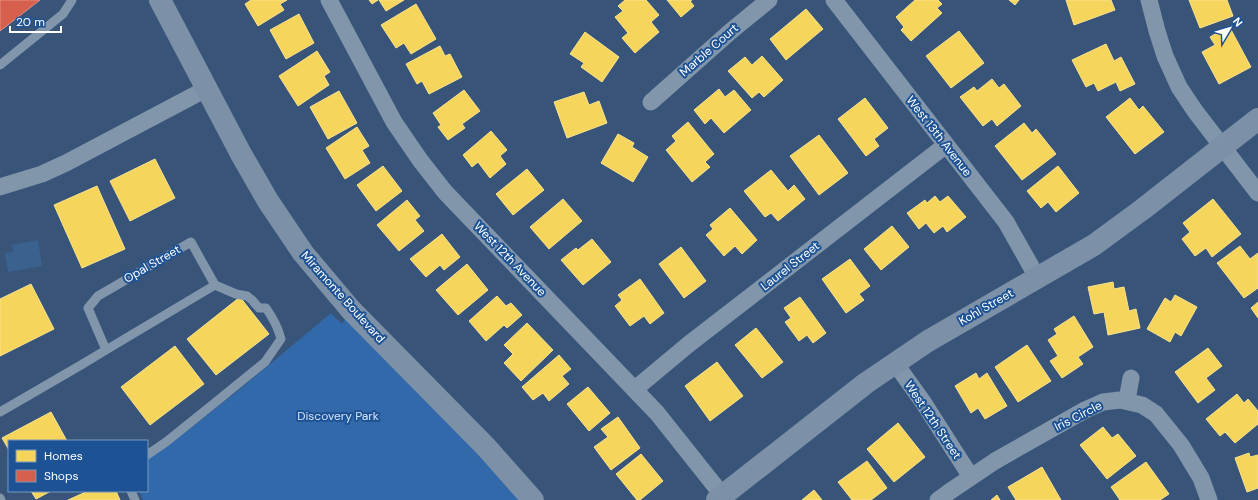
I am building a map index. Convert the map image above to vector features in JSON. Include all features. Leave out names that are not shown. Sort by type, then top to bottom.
[{"type":"street","name":"Miramonte Boulevard","points":[[160,0],[206,89],[268,201],[303,253],[352,310],[486,447],[534,500]]},
{"type":"street","name":"West 12th Avenue","points":[[329,0],[394,122],[420,160],[445,192],[657,413],[720,498]]},
{"type":"street","name":"Marble Court","points":[[651,102],[731,31],[769,0]]},
{"type":"street","name":"West 13th Avenue","points":[[834,0],[1006,222],[1037,277]]},
{"type":"street","points":[[1149,0],[1165,56],[1179,87],[1195,111],[1258,193]]},
{"type":"street","points":[[0,187],[42,174],[66,163],[206,89]]},
{"type":"street","name":"Kohl Street","points":[[720,498],[866,383],[928,341],[1094,245],[1143,209],[1258,119]]},
{"type":"street","name":"Laurel Street","points":[[635,389],[689,344],[946,144]]},
{"type":"street","name":"West 12th Street","points":[[895,363],[971,477]]},
{"type":"street","points":[[1127,400],[1131,378]]},
{"type":"street","name":"Iris Circle","points":[[938,500],[995,461],[1085,410],[1103,402],[1120,400],[1127,400],[1142,405],[1156,414],[1181,445],[1201,478],[1209,500]]},
{"type":"lane","points":[[0,65],[63,14],[72,0]]},
{"type":"lane","name":"Opal Street","points":[[106,350],[88,308],[98,296],[191,242],[215,285]]},
{"type":"lane","points":[[0,412],[215,285],[236,294],[247,296],[259,308],[266,308],[272,316],[281,338],[265,362],[166,442],[148,454]]},
{"type":"green space","name":"Discovery Park","points":[[351,310],[533,500],[143,500],[139,492],[148,492],[148,458],[218,407],[331,313],[342,324]]},
{"type":"shaded area","points":[[38,240],[42,266],[8,272],[5,253],[13,252],[12,245]]},
{"type":"building: Homes","points":[[251,0],[287,0],[280,4],[284,10],[258,26],[245,4]]},
{"type":"building: Homes","points":[[369,0],[378,0],[372,4]]},
{"type":"building: Homes","points":[[379,0],[404,0],[386,11]]},
{"type":"building: Homes","points":[[625,0],[646,0],[659,15],[651,22],[659,32],[635,53],[622,38],[628,33],[615,17],[623,11],[618,6]]},
{"type":"building: Homes","points":[[667,0],[692,0],[690,1],[694,6],[681,17]]},
{"type":"building: Homes","points":[[915,0],[938,0],[942,4],[937,8],[942,13],[911,41],[901,30],[904,27],[896,17]]},
{"type":"building: Homes","points":[[1009,0],[1019,0],[1015,5]]},
{"type":"building: Homes","points":[[1066,0],[1111,0],[1115,10],[1074,25]]},
{"type":"building: Homes","points":[[1189,0],[1227,0],[1233,16],[1200,28]]},
{"type":"building: Homes","points":[[416,4],[436,39],[411,54],[404,43],[396,48],[381,25]]},
{"type":"building: Homes","points":[[806,9],[823,29],[786,60],[770,39]]},
{"type":"building: Homes","points":[[299,14],[314,43],[286,59],[270,30]]},
{"type":"building: Homes","points":[[1229,26],[1251,67],[1219,84],[1202,52],[1215,45],[1210,37]]},
{"type":"building: Homes","points":[[959,31],[984,63],[951,88],[926,56]]},
{"type":"building: Homes","points":[[585,32],[619,57],[602,82],[581,67],[584,63],[570,54]]},
{"type":"building: Homes","points":[[1106,44],[1114,61],[1121,57],[1135,84],[1120,91],[1116,82],[1098,91],[1094,83],[1086,87],[1072,60]]},
{"type":"building: Homes","points":[[440,46],[445,56],[450,54],[462,77],[429,94],[422,81],[417,84],[406,64]]},
{"type":"building: Homes","points":[[317,51],[330,72],[324,76],[329,85],[298,106],[279,76]]},
{"type":"building: Homes","points":[[762,56],[783,80],[764,97],[759,92],[752,98],[728,71],[745,57],[752,65]]},
{"type":"building: Homes","points":[[992,79],[999,88],[1004,84],[1021,106],[997,126],[992,119],[983,126],[960,97],[974,87],[977,91]]},
{"type":"building: Homes","points":[[719,89],[725,97],[734,90],[751,110],[724,133],[711,118],[705,124],[694,110]]},
{"type":"building: Homes","points":[[464,90],[480,111],[462,124],[465,128],[448,140],[438,127],[441,125],[433,113]]},
{"type":"building: Homes","points":[[339,91],[357,123],[328,139],[310,107]]},
{"type":"building: Homes","points":[[584,92],[589,105],[599,101],[607,123],[567,138],[554,102]]},
{"type":"building: Homes","points":[[865,98],[888,128],[874,139],[879,146],[866,156],[838,119]]},
{"type":"building: Homes","points":[[1130,98],[1139,110],[1143,106],[1164,132],[1135,154],[1106,117]]},
{"type":"building: Homes","points":[[688,122],[714,154],[705,162],[710,167],[692,182],[666,150],[676,141],[672,136]]},
{"type":"building: Homes","points":[[1024,123],[1032,133],[1036,129],[1056,154],[1022,180],[995,146]]},
{"type":"building: Homes","points":[[357,127],[369,146],[362,150],[370,163],[345,179],[326,148]]},
{"type":"building: Homes","points":[[491,131],[507,150],[500,156],[506,164],[490,178],[478,162],[472,167],[463,155]]},
{"type":"building: Homes","points":[[618,134],[634,143],[632,147],[648,157],[633,182],[601,163]]},
{"type":"building: Homes","points":[[819,135],[848,173],[819,195],[790,156]]},
{"type":"building: Homes","points":[[155,159],[175,198],[130,221],[110,181]]},
{"type":"building: Homes","points":[[383,166],[402,191],[376,211],[357,185]]},
{"type":"building: Homes","points":[[1058,166],[1079,193],[1056,212],[1048,202],[1041,208],[1027,191]]},
{"type":"building: Homes","points":[[527,169],[544,190],[513,215],[496,194]]},
{"type":"building: Homes","points":[[771,170],[788,191],[794,185],[805,199],[778,221],[771,213],[765,217],[744,191]]},
{"type":"building: Homes","points":[[97,186],[125,249],[82,268],[54,205]]},
{"type":"building: Homes","points":[[935,196],[940,202],[948,196],[966,217],[947,232],[943,226],[934,233],[926,223],[919,229],[907,213],[925,200],[927,203]]},
{"type":"building: Homes","points":[[563,199],[582,221],[549,249],[530,227]]},
{"type":"building: Homes","points":[[1213,199],[1241,234],[1212,257],[1206,248],[1195,256],[1182,239],[1190,232],[1183,223]]},
{"type":"building: Homes","points":[[407,200],[420,216],[415,220],[424,231],[399,251],[377,225]]},
{"type":"building: Homes","points":[[730,208],[757,240],[742,254],[735,246],[724,256],[706,235],[713,229],[710,225]]},
{"type":"building: Homes","points":[[892,226],[909,247],[881,270],[864,249]]},
{"type":"building: Homes","points":[[442,234],[460,257],[444,270],[440,265],[426,277],[410,259]]},
{"type":"building: Homes","points":[[592,239],[611,262],[583,285],[561,260],[576,248],[578,250]]},
{"type":"building: Homes","points":[[1240,246],[1250,259],[1258,253],[1258,288],[1244,298],[1217,263]]},
{"type":"building: Homes","points":[[681,247],[706,281],[684,298],[659,264]]},
{"type":"building: Homes","points":[[850,259],[870,286],[859,294],[864,300],[846,313],[822,279]]},
{"type":"building: Homes","points":[[467,264],[488,290],[458,315],[436,290]]},
{"type":"building: Homes","points":[[640,279],[664,313],[650,324],[644,316],[630,326],[615,306],[622,300],[618,295]]},
{"type":"building: Homes","points":[[1113,282],[1114,289],[1124,287],[1129,311],[1136,309],[1140,328],[1108,335],[1104,312],[1094,314],[1088,287]]},
{"type":"building: Homes","points":[[31,284],[54,329],[0,356],[0,299]]},
{"type":"building: Homes","points":[[1175,295],[1197,307],[1181,336],[1175,332],[1170,342],[1147,329],[1165,298],[1171,302]]},
{"type":"building: Homes","points":[[497,296],[506,306],[511,303],[522,315],[507,328],[504,325],[486,341],[469,321]]},
{"type":"building: Homes","points":[[240,297],[269,334],[216,375],[187,339]]},
{"type":"building: Homes","points":[[800,297],[826,333],[813,343],[807,335],[799,341],[785,322],[791,318],[784,308]]},
{"type":"building: Homes","points":[[1258,302],[1258,318],[1251,308]]},
{"type":"building: Homes","points":[[1074,316],[1093,347],[1078,357],[1083,364],[1062,378],[1050,361],[1058,356],[1048,340],[1057,334],[1054,329]]},
{"type":"building: Homes","points":[[527,323],[553,350],[521,381],[504,363],[513,354],[504,345]]},
{"type":"building: Homes","points":[[756,328],[783,362],[762,378],[735,345]]},
{"type":"building: Homes","points":[[1027,345],[1051,381],[1018,402],[995,367]]},
{"type":"building: Homes","points":[[175,346],[204,384],[150,425],[121,387]]},
{"type":"building: Homes","points":[[1208,348],[1222,366],[1206,378],[1215,390],[1198,403],[1175,372]]},
{"type":"building: Homes","points":[[559,355],[571,369],[562,376],[569,384],[549,401],[543,393],[533,400],[522,387]]},
{"type":"building: Homes","points":[[717,362],[743,396],[710,421],[685,386]]},
{"type":"building: Homes","points":[[976,373],[979,379],[987,373],[1007,406],[985,419],[978,408],[971,413],[955,386]]},
{"type":"building: Homes","points":[[588,387],[610,413],[589,431],[567,404]]},
{"type":"building: Homes","points":[[1237,394],[1244,403],[1248,399],[1258,411],[1258,424],[1235,443],[1225,432],[1220,436],[1206,419]]},
{"type":"building: Homes","points":[[51,412],[66,440],[8,440],[8,448],[2,438]]},
{"type":"building: Homes","points":[[618,417],[640,448],[611,470],[594,447],[608,437],[601,429]]},
{"type":"building: Homes","points":[[898,423],[925,457],[894,482],[867,449]]},
{"type":"building: Homes","points":[[1103,427],[1112,438],[1118,434],[1136,456],[1107,479],[1080,445]]},
{"type":"building: Homes","points":[[1249,453],[1250,457],[1258,455],[1258,488],[1247,492],[1235,458]]},
{"type":"building: Homes","points":[[641,454],[663,481],[640,500],[637,500],[616,474]]},
{"type":"building: Homes","points":[[867,461],[887,488],[871,500],[852,500],[838,482]]},
{"type":"building: Homes","points":[[1146,462],[1169,494],[1160,500],[1120,500],[1111,487]]},
{"type":"building: Homes","points":[[1042,467],[1061,500],[1016,500],[1008,487]]},
{"type":"building: Homes","points":[[814,490],[822,500],[802,500]]},
{"type":"building: Homes","points":[[32,492],[49,492],[36,499]]},
{"type":"building: Homes","points":[[86,492],[116,492],[120,500],[68,500]]},
{"type":"building: Homes","points":[[997,495],[1000,500],[991,500]]},
{"type":"building: Shops","points":[[0,0],[40,0],[0,31]]}]
